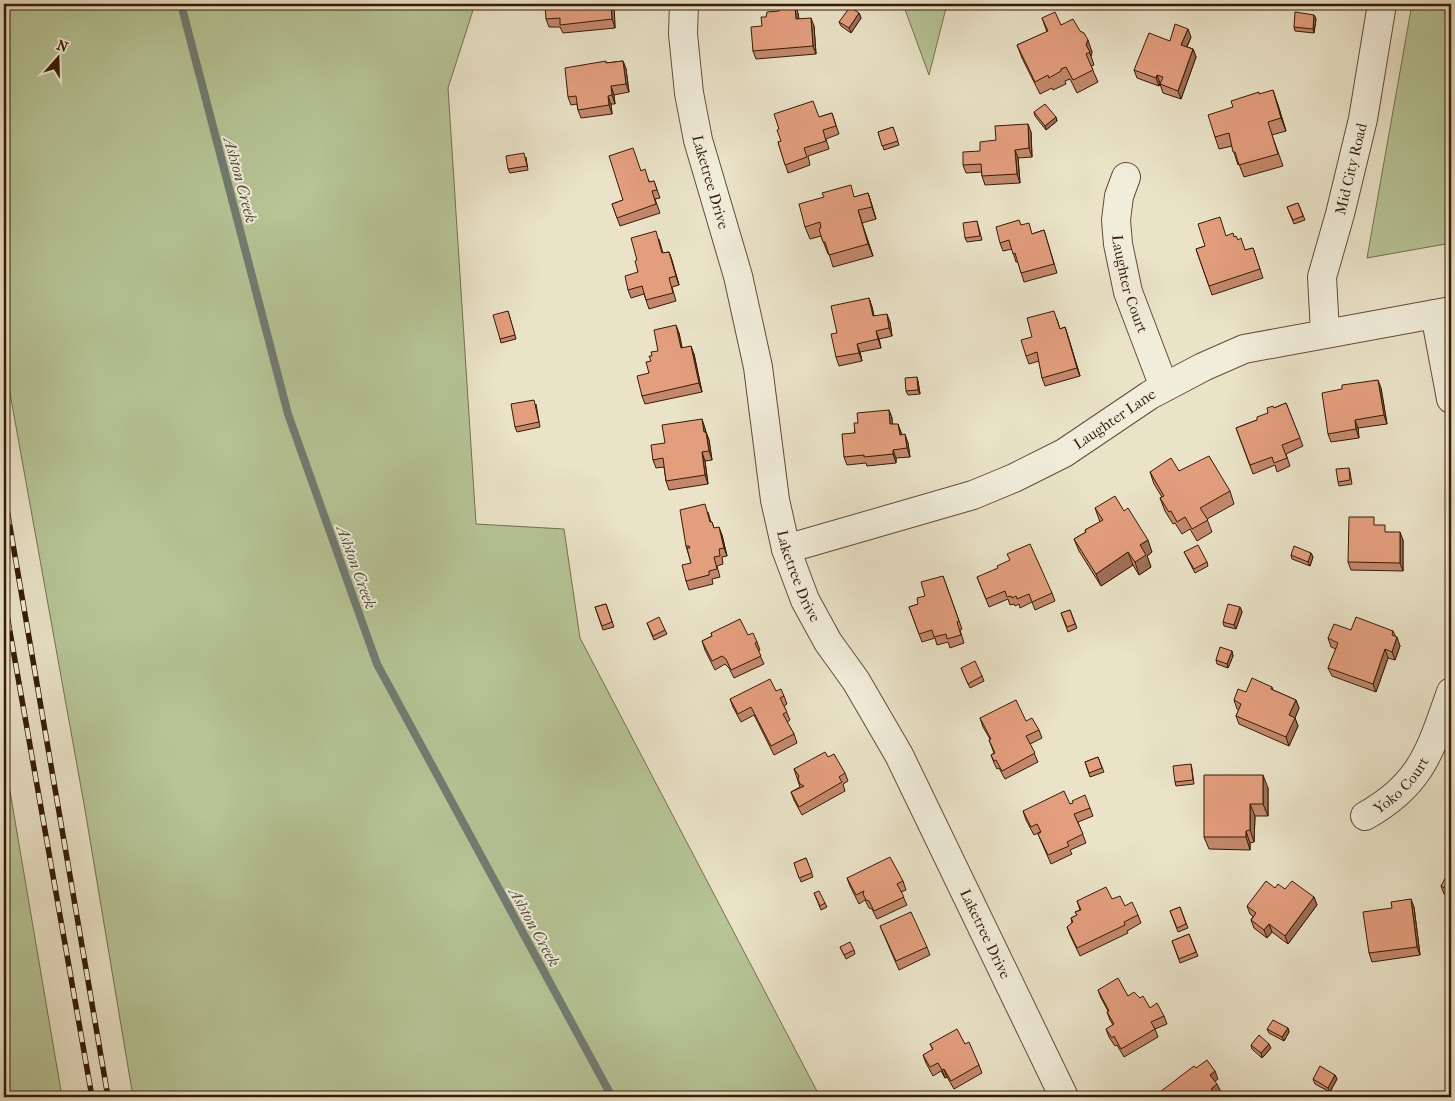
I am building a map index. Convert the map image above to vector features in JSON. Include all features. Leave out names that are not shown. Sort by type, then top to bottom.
[{"type":"street","name":"Laketree Drive","points":[[684,4],[683,34],[689,93],[698,140],[738,276],[758,367],[775,500],[786,550],[805,600],[823,634],[856,681],[899,755],[1064,1097]]},
{"type":"street","name":"Mid City Road","points":[[1325,333],[1322,276],[1340,214],[1363,119],[1382,4]]},
{"type":"street","name":"Laughter Court","points":[[1126,177],[1119,196],[1116,220],[1118,244],[1128,292],[1164,387]]},
{"type":"street","name":"Laughter Lane","points":[[786,550],[973,495],[1014,478],[1064,453],[1164,387],[1244,349],[1443,313]]},
{"type":"street","points":[[1443,313],[1451,399]]},
{"type":"street","name":"Yoko Court","points":[[1365,816],[1384,806],[1406,787],[1423,764],[1433,744],[1451,692]]},
{"type":"green space","points":[[4,4],[475,4],[448,88],[476,524],[564,529],[580,638],[820,1097],[133,1097],[84,804],[4,360]]},
{"type":"green space","points":[[903,4],[947,4],[929,75]]},
{"type":"green space","points":[[1412,4],[1451,4],[1451,243],[1367,258]]},
{"type":"green space","points":[[4,756],[62,1097],[4,1097]]},
{"type":"building","points":[[611,4],[612,19],[560,25],[560,18],[546,19],[545,5]]},
{"type":"building","points":[[795,5],[796,19],[811,18],[813,46],[753,51],[751,27],[762,26],[761,17],[766,17],[767,12],[779,11],[779,6]]},
{"type":"building","points":[[850,7],[859,13],[849,28],[839,22]]},
{"type":"building","points":[[1055,12],[1061,25],[1073,19],[1080,31],[1084,33],[1088,40],[1086,45],[1090,52],[1086,54],[1093,70],[1073,80],[1066,67],[1049,78],[1048,75],[1035,82],[1017,45],[1048,31],[1042,18]]},
{"type":"building","points":[[1295,12],[1314,15],[1313,29],[1294,27]]},
{"type":"building","points":[[1175,24],[1188,29],[1181,45],[1193,49],[1178,91],[1160,84],[1163,77],[1157,75],[1156,78],[1134,70],[1149,33],[1170,41]]},
{"type":"building","points":[[606,61],[606,63],[623,61],[626,84],[611,86],[612,95],[608,96],[609,105],[578,110],[576,96],[568,97],[565,68]]},
{"type":"building","points":[[1273,90],[1281,118],[1268,122],[1278,154],[1239,165],[1235,152],[1233,152],[1229,133],[1215,137],[1208,115],[1233,107],[1231,101],[1259,92],[1259,94]]},
{"type":"building","points":[[813,101],[819,117],[832,113],[836,126],[823,130],[826,141],[804,148],[807,157],[785,165],[778,142],[781,141],[774,114]]},
{"type":"building","points":[[1045,104],[1056,117],[1045,126],[1034,112]]},
{"type":"building","points":[[1028,124],[1029,148],[1015,150],[1017,174],[982,176],[981,164],[963,165],[963,152],[980,151],[980,142],[996,140],[995,126]]},
{"type":"building","points":[[893,127],[898,141],[882,146],[878,132]]},
{"type":"building","points":[[633,148],[641,171],[645,169],[649,182],[654,181],[657,190],[652,191],[656,204],[617,218],[612,204],[623,200],[609,156]]},
{"type":"building","points":[[524,153],[527,166],[508,169],[506,156]]},
{"type":"building","points":[[851,185],[854,197],[868,193],[872,207],[858,210],[868,244],[829,255],[819,229],[821,228],[820,222],[805,227],[799,204],[824,197],[822,193]]},
{"type":"building","points":[[1298,203],[1303,216],[1293,220],[1287,207]]},
{"type":"building","points":[[1220,217],[1226,236],[1233,233],[1234,237],[1236,236],[1238,240],[1241,238],[1245,250],[1253,248],[1260,269],[1209,286],[1196,249],[1205,246],[1198,224]]},
{"type":"building","points":[[1019,220],[1021,225],[1029,223],[1032,234],[1044,230],[1054,264],[1021,273],[1009,240],[1000,243],[996,227]]},
{"type":"building","points":[[977,221],[980,236],[965,238],[963,223]]},
{"type":"building","points":[[656,231],[662,253],[669,252],[676,276],[669,278],[673,293],[646,300],[642,286],[628,290],[625,276],[638,272],[631,238]]},
{"type":"building","points":[[869,298],[873,316],[887,314],[889,328],[876,331],[878,339],[857,344],[859,353],[836,357],[831,334],[837,333],[831,306]]},
{"type":"building","points":[[508,311],[515,335],[500,339],[493,315]]},
{"type":"building","points":[[1054,311],[1060,329],[1065,327],[1077,368],[1042,378],[1037,352],[1026,356],[1021,340],[1032,337],[1027,318]]},
{"type":"building","points":[[676,325],[681,348],[691,346],[699,383],[642,396],[637,376],[649,373],[646,362],[651,361],[649,356],[652,356],[651,352],[658,351],[654,330]]},
{"type":"building","points":[[917,377],[918,390],[906,391],[905,378]]},
{"type":"building","points":[[1378,380],[1384,415],[1355,420],[1356,429],[1328,434],[1322,393],[1342,389],[1342,385]]},
{"type":"building","points":[[534,400],[539,422],[515,427],[511,404]]},
{"type":"building","points":[[1286,403],[1300,438],[1282,445],[1287,458],[1274,463],[1272,457],[1250,465],[1236,428],[1257,420],[1257,417],[1268,413],[1267,408],[1273,406],[1274,408]]},
{"type":"building","points":[[889,410],[890,424],[898,424],[900,435],[905,434],[907,448],[893,450],[893,454],[844,457],[842,434],[855,433],[854,423],[858,423],[857,413]]},
{"type":"building","points":[[702,419],[709,451],[702,452],[705,475],[666,481],[663,458],[653,460],[651,445],[665,443],[662,425]]},
{"type":"building","points":[[1209,456],[1230,491],[1200,508],[1208,520],[1192,529],[1185,517],[1177,522],[1171,511],[1169,512],[1160,498],[1164,496],[1150,472],[1171,458],[1179,471]]},
{"type":"building","points":[[1349,468],[1350,480],[1338,482],[1336,469]]},
{"type":"building","points":[[1115,496],[1124,511],[1128,508],[1148,540],[1140,545],[1146,555],[1135,562],[1128,552],[1096,574],[1074,539],[1103,520],[1095,508]]},
{"type":"building","points":[[705,504],[710,522],[712,522],[714,528],[719,527],[724,548],[719,549],[720,556],[714,557],[717,569],[709,571],[709,575],[686,581],[682,565],[691,563],[687,548],[690,548],[686,546],[680,510]]},
{"type":"building","points":[[1349,517],[1374,517],[1374,525],[1385,525],[1385,532],[1400,532],[1400,563],[1348,562]]},
{"type":"building","points":[[1030,544],[1052,593],[1032,602],[1029,594],[1017,599],[1016,596],[1012,598],[1011,596],[1007,597],[1005,591],[986,599],[977,577],[998,568],[997,566],[1010,560],[1007,554]]},
{"type":"building","points":[[1198,545],[1207,562],[1194,569],[1184,552]]},
{"type":"building","points":[[1294,546],[1311,553],[1308,562],[1291,555]]},
{"type":"building","points":[[943,576],[959,621],[957,622],[961,635],[947,639],[946,634],[934,637],[932,630],[919,634],[909,607],[918,604],[917,598],[925,596],[921,582]]},
{"type":"building","points":[[606,604],[612,622],[602,626],[595,607]]},
{"type":"building","points":[[1228,604],[1240,607],[1234,625],[1223,622]]},
{"type":"building","points":[[1070,610],[1075,624],[1067,627],[1061,613]]},
{"type":"building","points":[[659,617],[665,630],[653,636],[647,623]]},
{"type":"building","points":[[1356,617],[1393,631],[1392,635],[1397,637],[1392,652],[1385,649],[1373,684],[1328,668],[1338,643],[1328,638],[1334,624],[1351,630]]},
{"type":"building","points":[[740,619],[748,635],[753,633],[761,656],[731,670],[726,659],[722,656],[712,661],[702,641],[712,636],[711,633]]},
{"type":"building","points":[[1220,647],[1232,651],[1227,664],[1216,660]]},
{"type":"building","points":[[975,661],[982,676],[968,684],[961,668]]},
{"type":"building","points":[[1252,678],[1296,700],[1289,715],[1295,718],[1286,737],[1236,716],[1241,704],[1234,700],[1238,689],[1246,692]]},
{"type":"building","points":[[770,679],[776,691],[781,689],[784,696],[780,698],[787,712],[783,714],[794,734],[771,746],[751,707],[738,714],[730,699]]},
{"type":"building","points":[[1016,700],[1026,721],[1032,718],[1039,730],[1026,736],[1035,753],[1002,771],[991,755],[995,753],[989,740],[991,739],[980,718]]},
{"type":"building","points":[[825,752],[828,757],[834,754],[845,773],[839,777],[842,782],[799,807],[791,792],[804,786],[800,784],[799,776],[794,769]]},
{"type":"building","points":[[1098,757],[1102,768],[1089,773],[1085,762]]},
{"type":"building","points":[[1191,764],[1193,780],[1175,782],[1173,766]]},
{"type":"building","points":[[1204,775],[1263,775],[1263,804],[1250,804],[1250,830],[1246,831],[1246,837],[1204,837]]},
{"type":"building","points":[[1064,791],[1070,804],[1073,803],[1072,801],[1085,795],[1090,808],[1074,814],[1083,834],[1067,842],[1069,846],[1048,855],[1038,834],[1041,832],[1037,824],[1031,827],[1023,811]]},
{"type":"building","points":[[890,857],[903,881],[897,884],[904,897],[874,911],[863,894],[864,891],[856,895],[847,878]]},
{"type":"building","points":[[806,858],[812,873],[799,878],[794,863]]},
{"type":"building","points":[[1448,873],[1451,874],[1451,891],[1441,886]]},
{"type":"building","points":[[1266,881],[1275,888],[1278,884],[1285,889],[1292,881],[1314,897],[1285,936],[1269,924],[1264,930],[1251,920],[1256,913],[1247,906]]},
{"type":"building","points":[[1106,887],[1112,899],[1120,896],[1125,906],[1132,902],[1138,915],[1124,922],[1125,925],[1077,948],[1067,927],[1073,922],[1071,918],[1077,915],[1075,912],[1081,910],[1077,901]]},
{"type":"building","points":[[819,891],[825,903],[820,906],[814,893]]},
{"type":"building","points":[[1411,899],[1417,947],[1369,953],[1363,912],[1392,908],[1391,902]]},
{"type":"building","points":[[1180,907],[1186,924],[1177,928],[1170,911]]},
{"type":"building","points":[[911,912],[927,947],[896,961],[880,926]]},
{"type":"building","points":[[1189,934],[1196,952],[1179,959],[1172,941]]},
{"type":"building","points":[[850,942],[854,950],[844,955],[840,947]]},
{"type":"building","points":[[1118,978],[1128,996],[1134,992],[1140,998],[1143,996],[1150,1008],[1157,1003],[1164,1016],[1151,1022],[1155,1029],[1121,1049],[1114,1036],[1112,1038],[1106,1029],[1114,1024],[1098,990]]},
{"type":"building","points":[[1273,1020],[1288,1028],[1282,1037],[1267,1029]]},
{"type":"building","points":[[957,1029],[965,1044],[969,1042],[979,1065],[951,1081],[938,1063],[930,1067],[923,1055],[933,1049],[930,1044]]},
{"type":"building","points":[[1259,1035],[1269,1044],[1261,1053],[1251,1045]]},
{"type":"building","points":[[1207,1060],[1215,1071],[1210,1075],[1217,1084],[1211,1089],[1217,1097],[1151,1096],[1154,1093],[1156,1095],[1194,1066],[1196,1068]]},
{"type":"building","points":[[1320,1066],[1335,1075],[1328,1088],[1313,1079]]},
{"type":"waterway","name":"Ashton Creek","points":[[181,4],[288,414],[377,664],[612,1097]]},
{"type":"railway","points":[[4,492],[108,1097]]},
{"type":"railway","points":[[4,598],[92,1097]]}]
